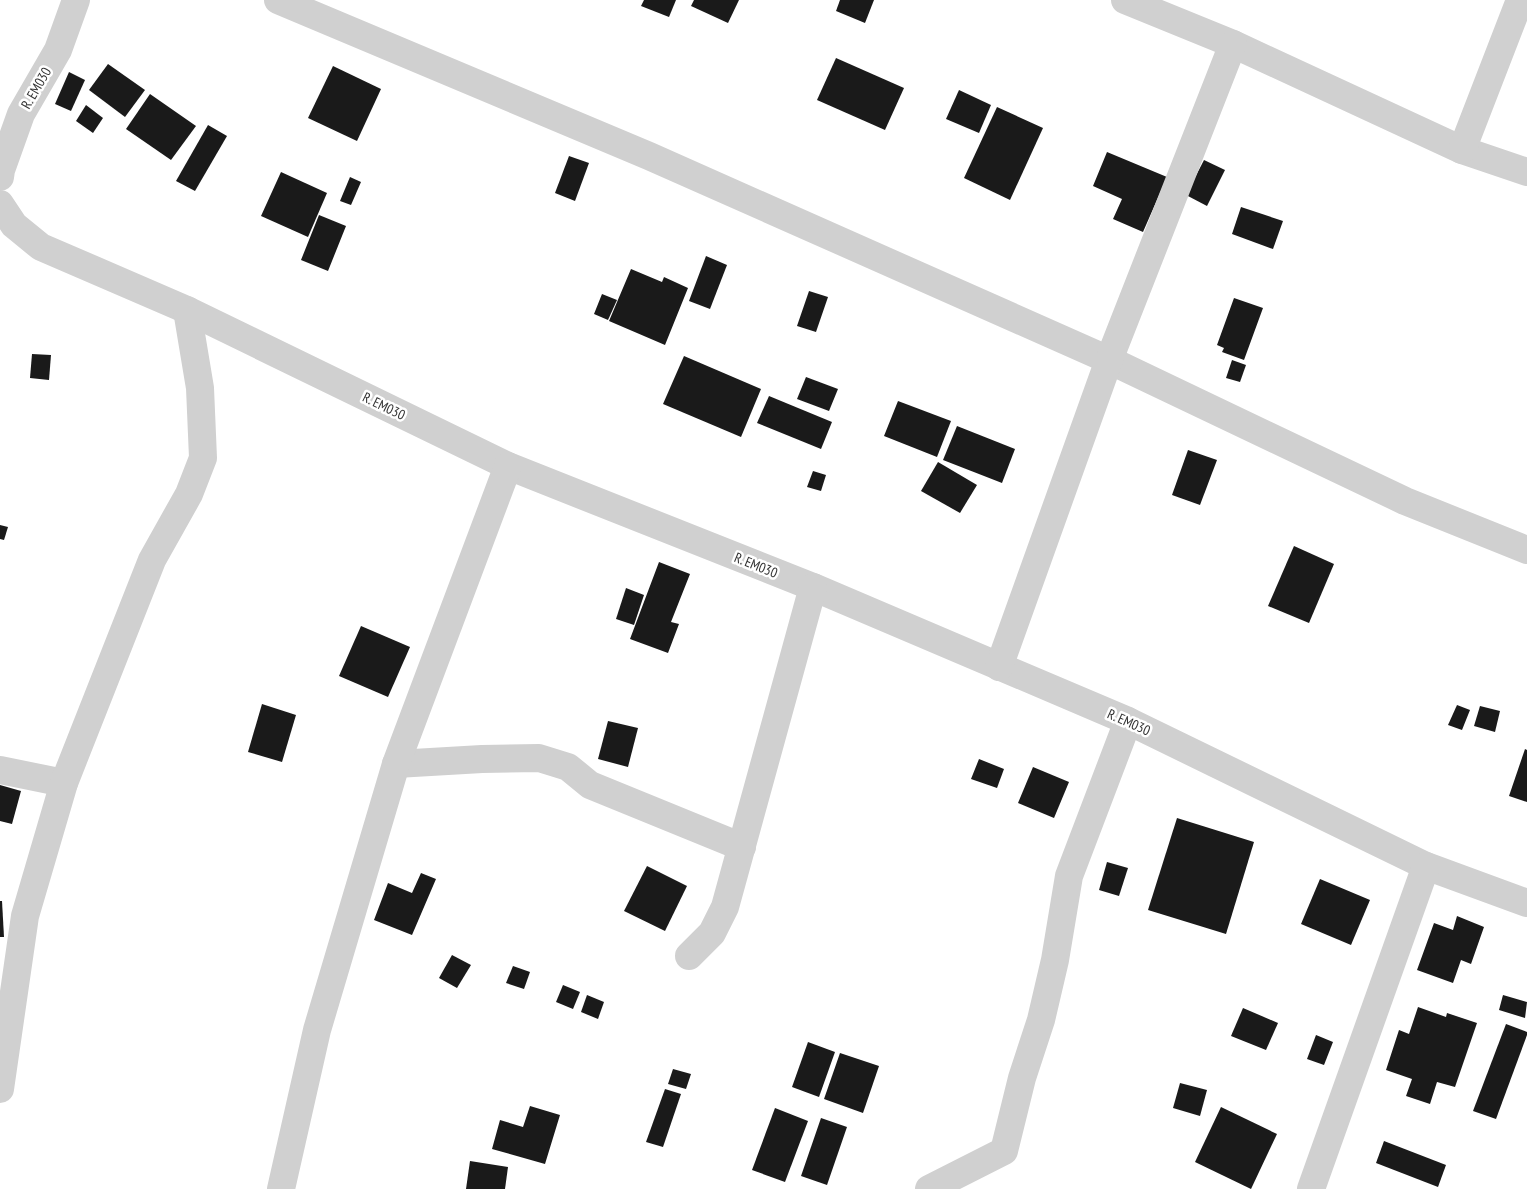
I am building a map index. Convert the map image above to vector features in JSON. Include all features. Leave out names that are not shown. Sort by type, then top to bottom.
[{"type":"street","name":"R. EM030","points":[[0,177],[21,114],[58,50],[76,0]]},
{"type":"street","points":[[278,0],[649,156],[1109,360],[1405,501],[1527,550]]},
{"type":"street","points":[[1126,0],[1233,44],[1462,150],[1527,172]]},
{"type":"street","points":[[1462,150],[1520,0]]},
{"type":"street","points":[[999,667],[1109,360],[1233,44]]},
{"type":"street","name":"R. EM030","points":[[0,204],[14,225],[41,247],[187,310],[508,466],[812,587],[1128,721],[1426,866],[1527,903]]},
{"type":"street","points":[[0,1089],[26,916],[64,783],[152,560],[189,494],[203,458],[200,388],[187,310]]},
{"type":"street","points":[[281,1189],[317,1030],[396,764],[508,466]]},
{"type":"street","points":[[690,956],[712,933],[725,907],[812,587]]},
{"type":"street","points":[[929,1189],[1004,1151],[1022,1078],[1041,1020],[1055,960],[1068,876],[1128,721]]},
{"type":"street","points":[[396,764],[539,758],[568,767],[590,786],[742,847]]},
{"type":"street","points":[[0,770],[64,783]]},
{"type":"street","points":[[1311,1189],[1426,866]]},
{"type":"building","points":[[644,0],[676,0],[669,17],[641,6]]},
{"type":"building","points":[[694,0],[739,0],[728,23],[691,6]]},
{"type":"building","points":[[840,0],[874,0],[865,23],[836,11]]},
{"type":"building","points":[[836,58],[904,88],[885,130],[817,100]]},
{"type":"building","points":[[108,64],[145,90],[125,117],[89,90]]},
{"type":"building","points":[[333,66],[381,89],[357,141],[308,118]]},
{"type":"building","points":[[69,72],[85,80],[71,111],[55,104]]},
{"type":"building","points":[[959,90],[991,105],[979,133],[946,119]]},
{"type":"building","points":[[150,94],[196,126],[171,160],[126,129]]},
{"type":"building","points":[[86,105],[103,118],[93,133],[76,121]]},
{"type":"building","points":[[997,107],[1043,128],[1010,200],[964,178]]},
{"type":"building","points":[[208,125],[227,136],[195,191],[176,181]]},
{"type":"building","points":[[1107,152],[1167,177],[1143,232],[1113,219],[1122,199],[1093,186]]},
{"type":"building","points":[[569,156],[589,163],[575,201],[555,193]]},
{"type":"building","points":[[1204,160],[1225,170],[1207,206],[1186,195]]},
{"type":"building","points":[[281,172],[327,193],[308,237],[261,216]]},
{"type":"building","points":[[350,177],[361,182],[351,205],[340,201]]},
{"type":"building","points":[[1241,207],[1283,221],[1273,249],[1232,234]]},
{"type":"building","points":[[319,215],[346,226],[328,271],[301,260]]},
{"type":"building","points":[[706,256],[727,265],[710,309],[689,301]]},
{"type":"building","points":[[631,269],[662,282],[664,277],[688,288],[665,345],[609,321]]},
{"type":"building","points":[[809,291],[828,297],[816,332],[797,326]]},
{"type":"building","points":[[602,294],[617,300],[608,320],[594,314]]},
{"type":"building","points":[[1234,298],[1263,308],[1244,360],[1222,352],[1224,348],[1217,345]]},
{"type":"building","points":[[32,354],[51,355],[49,380],[30,378]]},
{"type":"building","points":[[684,356],[761,389],[741,437],[663,404]]},
{"type":"building","points":[[1232,360],[1246,365],[1240,382],[1226,378]]},
{"type":"building","points":[[806,377],[838,389],[829,411],[797,399]]},
{"type":"building","points":[[769,396],[832,422],[821,449],[757,423]]},
{"type":"building","points":[[898,401],[951,421],[937,457],[884,436]]},
{"type":"building","points":[[957,426],[1015,449],[1002,483],[943,460]]},
{"type":"building","points":[[1188,450],[1217,460],[1200,505],[1172,495]]},
{"type":"building","points":[[938,462],[977,485],[960,513],[921,491]]},
{"type":"building","points":[[813,471],[826,475],[821,491],[807,487]]},
{"type":"building","points":[[0,525],[8,527],[4,540],[0,539]]},
{"type":"building","points":[[1294,546],[1334,564],[1309,623],[1268,606]]},
{"type":"building","points":[[659,562],[690,574],[671,622],[679,624],[668,653],[630,639]]},
{"type":"building","points":[[626,588],[644,595],[634,625],[616,619]]},
{"type":"building","points":[[361,626],[410,647],[388,697],[339,676]]},
{"type":"building","points":[[262,704],[296,715],[282,762],[248,752]]},
{"type":"building","points":[[1457,705],[1470,710],[1462,730],[1448,725]]},
{"type":"building","points":[[1480,706],[1500,711],[1495,732],[1474,726]]},
{"type":"building","points":[[608,721],[638,728],[628,767],[598,759]]},
{"type":"building","points":[[1525,749],[1527,750],[1527,802],[1509,796]]},
{"type":"building","points":[[979,759],[1004,769],[997,788],[971,779]]},
{"type":"building","points":[[1033,767],[1069,782],[1054,818],[1018,803]]},
{"type":"building","points":[[0,785],[21,791],[12,824],[0,821]]},
{"type":"building","points":[[1177,818],[1254,842],[1226,934],[1148,910]]},
{"type":"building","points":[[1107,862],[1128,868],[1119,896],[1099,890]]},
{"type":"building","points":[[647,866],[687,886],[665,931],[624,911]]},
{"type":"building","points":[[421,873],[436,879],[412,935],[374,920],[388,883],[412,893]]},
{"type":"building","points":[[1320,879],[1370,900],[1351,945],[1301,924]]},
{"type":"building","points":[[0,901],[2,901],[4,937],[0,937]]},
{"type":"building","points":[[1457,916],[1484,927],[1471,964],[1461,960],[1453,983],[1417,970],[1434,923],[1453,930]]},
{"type":"building","points":[[452,955],[471,965],[457,988],[439,978]]},
{"type":"building","points":[[513,966],[530,972],[524,989],[506,983]]},
{"type":"building","points":[[563,985],[580,992],[573,1009],[556,1002]]},
{"type":"building","points":[[587,995],[604,1002],[598,1019],[581,1012]]},
{"type":"building","points":[[1503,995],[1527,1002],[1525,1018],[1499,1010]]},
{"type":"building","points":[[1418,1007],[1446,1017],[1447,1013],[1477,1023],[1455,1087],[1437,1082],[1430,1104],[1406,1096],[1412,1079],[1386,1070],[1399,1030],[1409,1034]]},
{"type":"building","points":[[1243,1008],[1278,1023],[1266,1050],[1231,1036]]},
{"type":"building","points":[[1506,1024],[1527,1032],[1527,1035],[1496,1119],[1473,1111]]},
{"type":"building","points":[[1316,1035],[1333,1042],[1324,1065],[1307,1059]]},
{"type":"building","points":[[808,1042],[835,1052],[819,1097],[792,1087]]},
{"type":"building","points":[[840,1053],[879,1066],[863,1113],[824,1099]]},
{"type":"building","points":[[673,1069],[691,1074],[686,1089],[668,1084]]},
{"type":"building","points":[[1180,1083],[1207,1090],[1200,1116],[1173,1108]]},
{"type":"building","points":[[665,1089],[681,1094],[663,1147],[646,1142]]},
{"type":"building","points":[[530,1106],[560,1115],[545,1164],[492,1149],[500,1120],[523,1127]]},
{"type":"building","points":[[1221,1107],[1277,1134],[1251,1189],[1195,1162]]},
{"type":"building","points":[[775,1108],[808,1121],[785,1182],[752,1170]]},
{"type":"building","points":[[821,1118],[847,1127],[827,1185],[801,1176]]},
{"type":"building","points":[[1384,1141],[1446,1165],[1438,1187],[1376,1163]]},
{"type":"building","points":[[470,1161],[508,1167],[505,1189],[466,1189]]}]
